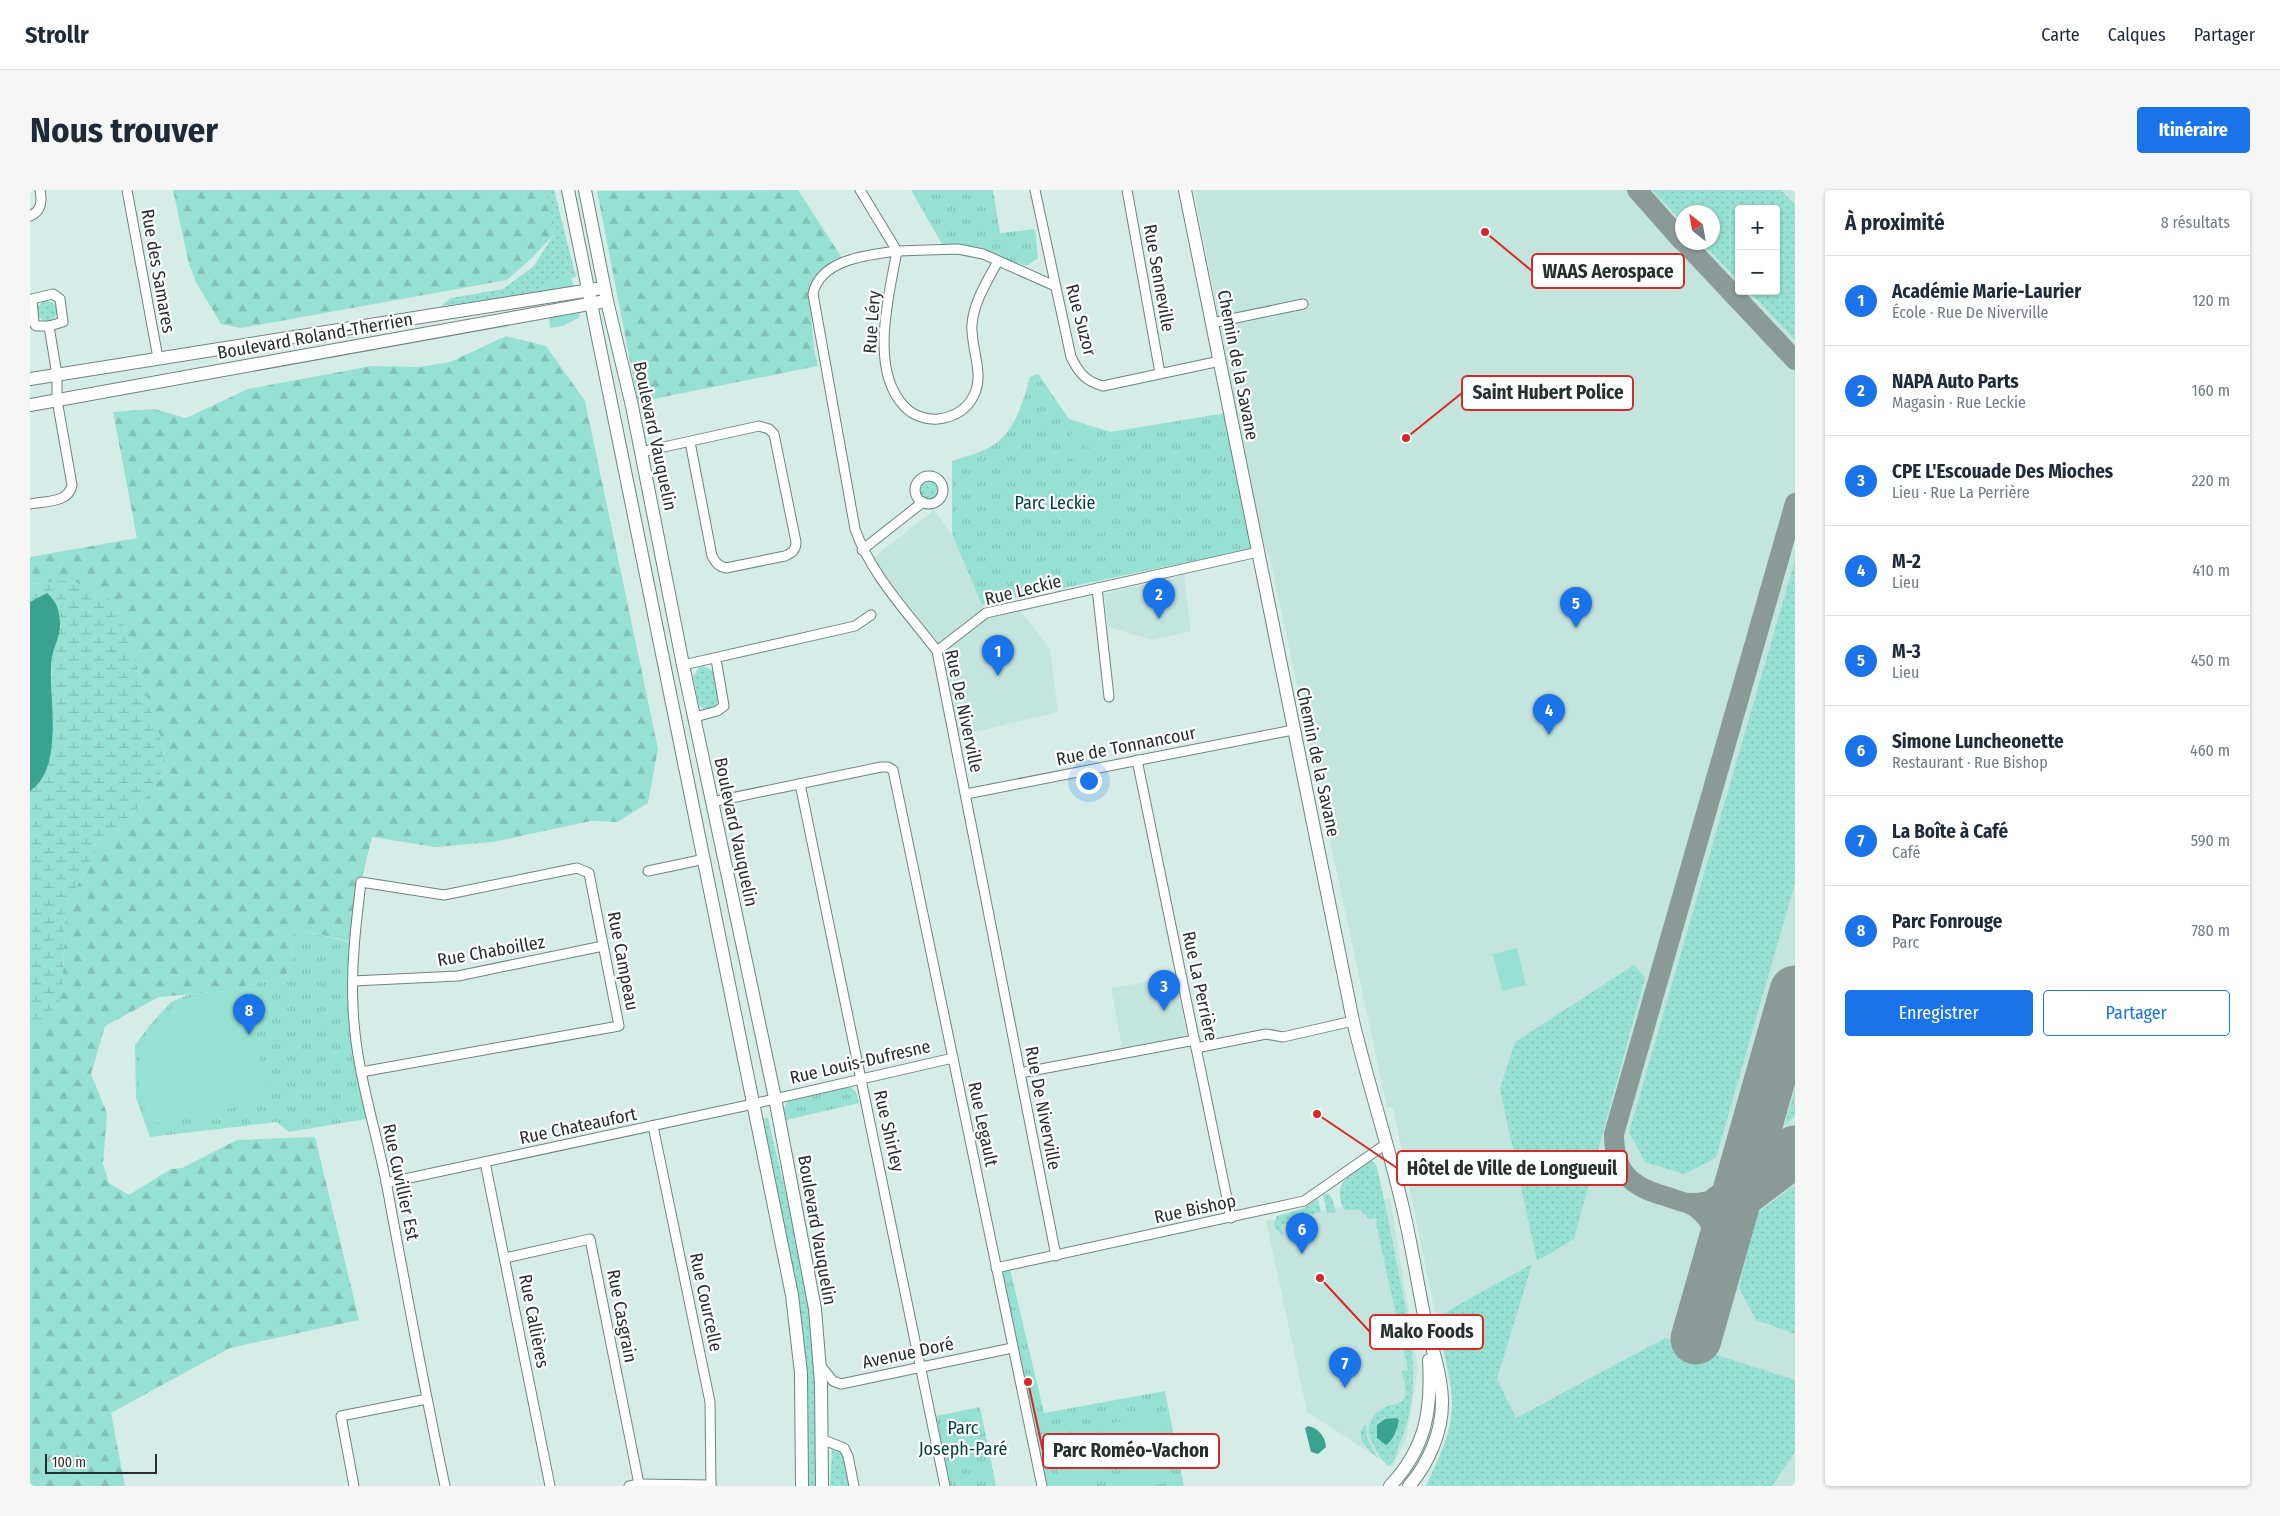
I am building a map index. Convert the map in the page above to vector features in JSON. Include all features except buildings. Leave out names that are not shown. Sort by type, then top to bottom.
[{"type":"street","points":[[30,216],[38,211],[41,205],[40,190]]},
{"type":"street","name":"Rue des Samares","points":[[127,190],[158,358]]},
{"type":"street","name":"Boulevard Vauquelin","points":[[568,190],[706,859],[753,1104],[787,1266],[797,1324],[801,1373],[802,1486]]},
{"type":"street","name":"Boulevard Vauquelin","points":[[585,190],[607,301],[642,452],[683,665],[775,1098],[815,1309],[820,1365],[822,1486]]},
{"type":"street","points":[[860,190],[897,251]]},
{"type":"street","name":"Rue Suzor","points":[[1035,190],[1071,357],[1079,373],[1090,382],[1103,386],[1220,361]]},
{"type":"street","name":"Rue Senneville","points":[[1126,190],[1160,373]]},
{"type":"street","name":"Chemin de la Savane","points":[[1185,190],[1352,1021],[1401,1197],[1429,1337],[1441,1384],[1440,1425],[1418,1475],[1409,1486]]},
{"type":"street","name":"Rue De Niverville","points":[[1055,286],[983,254],[958,249],[897,251],[841,263],[820,277],[815,285],[813,294],[855,530],[862,550],[907,613],[937,650],[1056,1256]]},
{"type":"street","name":"Rue Léry","points":[[897,251],[886,310],[884,336],[886,367],[891,385],[899,400],[908,410],[918,417],[935,419],[960,412],[974,395],[978,385],[972,338],[972,322],[976,305],[998,261]]},
{"type":"street","name":"Boulevard Roland-Therrien","points":[[30,379],[589,291],[604,287]]},
{"type":"street","points":[[53,294],[60,299],[62,322],[49,326],[36,326],[31,304],[32,299],[36,297],[53,294]]},
{"type":"street","name":"Boulevard Roland-Therrien","points":[[30,405],[607,301]]},
{"type":"street","points":[[1212,323],[1303,304]]},
{"type":"street","points":[[30,504],[65,498],[71,492],[72,485],[57,400],[57,375],[49,326]]},
{"type":"street","points":[[642,452],[759,426],[770,429],[774,434],[796,542],[796,547],[791,553],[785,556],[726,568],[716,563],[712,556],[690,442]]},
{"type":"street","points":[[862,550],[923,502]]},
{"type":"street","name":"Rue Leckie","points":[[937,650],[986,613],[1258,552]]},
{"type":"street","points":[[1097,588],[1109,697]]},
{"type":"street","points":[[683,665],[855,626],[871,615]]},
{"type":"street","points":[[694,717],[717,712],[724,706],[716,659]]},
{"type":"street","name":"Rue de Tonnancour","points":[[966,794],[1293,730]]},
{"type":"street","name":"Rue La Perrière","points":[[1137,760],[1231,1218]]},
{"type":"street","name":"Rue Legault","points":[[800,784],[885,766],[891,768],[894,774],[1042,1486]]},
{"type":"street","points":[[712,802],[800,784]]},
{"type":"street","name":"Rue Shirley","points":[[800,784],[945,1486]]},
{"type":"street","name":"Boulevard Vauquelin","points":[[648,871],[706,859]]},
{"type":"street","name":"Rue Campeau","points":[[361,882],[444,895],[577,868],[589,873],[619,1026],[361,1072]]},
{"type":"street","name":"Rue Cuvillier Est","points":[[361,882],[353,943],[353,1008],[361,1072],[386,1183],[445,1486]]},
{"type":"street","name":"Rue Chaboillez","points":[[353,980],[458,976],[603,946]]},
{"type":"street","points":[[1020,1072],[1266,1034],[1282,1037],[1352,1021]]},
{"type":"street","name":"Rue Louis-Dufresne","points":[[775,1098],[952,1058]]},
{"type":"street","name":"Rue Chateaufort","points":[[386,1183],[775,1098]]},
{"type":"street","name":"Rue Courcelle","points":[[653,1126],[710,1402],[711,1486]]},
{"type":"street","name":"Rue Bishop","points":[[996,1268],[1304,1201],[1386,1144]]},
{"type":"street","name":"Rue Callières","points":[[485,1162],[550,1486]]},
{"type":"street","name":"Rue Casgrain","points":[[505,1258],[590,1239],[639,1484]]},
{"type":"street","name":"Chemin de la Savane","points":[[1393,1485],[1416,1452],[1430,1404],[1429,1337]]},
{"type":"street","name":"Avenue Doré","points":[[820,1365],[833,1381],[839,1384],[1012,1348]]},
{"type":"street","points":[[354,1486],[340,1416],[427,1398]]},
{"type":"street","points":[[821,1438],[844,1448],[848,1456],[854,1486]]},
{"type":"street","points":[[629,1486],[639,1484],[711,1486]]},
{"type":"shaded area","points":[[1194,190],[1795,190],[1795,1486],[1426,1486],[1456,1416],[1393,1107],[1387,1108],[1271,563],[1260,531]]},
{"type":"shaded area","points":[[934,510],[952,534],[986,613],[1016,606],[1050,648],[1058,712],[954,737],[937,651],[869,561]]},
{"type":"shaded area","points":[[1184,574],[1191,631],[1152,640],[1108,627],[1104,594]]},
{"type":"shaded area","points":[[47,593],[57,606],[60,623],[52,657],[53,729],[48,765],[41,780],[30,791],[30,602]]},
{"type":"shaded area","points":[[1175,977],[1187,1036],[1122,1048],[1111,988]]},
{"type":"shaded area","points":[[1390,1198],[1418,1368],[1406,1440],[1392,1467],[1307,1412],[1266,1221]]},
{"type":"shaded area","points":[[1396,1418],[1399,1420],[1396,1430],[1386,1445],[1377,1438],[1377,1425],[1385,1419]]},
{"type":"shaded area","points":[[1308,1426],[1323,1436],[1326,1447],[1318,1454],[1311,1452],[1305,1428]]},
{"type":"green space","points":[[173,190],[546,190],[554,234],[532,258],[507,280],[241,328],[221,324],[196,282],[189,264]]},
{"type":"green space","points":[[544,190],[554,190],[576,277],[571,278],[569,272],[559,280],[544,284],[544,293],[441,306],[451,298],[503,289],[534,266],[554,234]]},
{"type":"green space","points":[[798,190],[842,258],[809,288],[814,350],[818,366],[638,402],[597,191]]},
{"type":"green space","points":[[911,190],[993,190],[1000,233],[1035,229],[1038,258],[1028,265],[1023,265],[977,248],[943,246]]},
{"type":"green space","points":[[1652,190],[1781,190],[1795,205],[1795,340],[1753,295],[1780,295],[1780,205],[1735,205],[1735,277],[1709,250],[1720,250],[1720,205],[1675,205],[1675,215]]},
{"type":"green space","points":[[569,272],[574,287],[544,293],[543,284],[559,280]]},
{"type":"green space","points":[[43,301],[51,301],[57,307],[57,315],[51,321],[43,321],[37,315],[37,307]]},
{"type":"green space","points":[[579,311],[580,317],[563,326],[550,328],[549,316]]},
{"type":"green space","points":[[506,336],[546,346],[585,401],[658,749],[648,803],[617,822],[591,821],[493,842],[435,847],[372,837],[361,882],[352,942],[296,929],[291,963],[286,976],[226,991],[159,997],[105,1026],[91,1074],[107,1113],[103,1164],[109,1183],[129,1195],[171,1169],[182,1168],[237,1140],[315,1137],[359,1320],[230,1348],[111,1413],[125,1486],[30,1486],[30,1025],[33,1027],[62,996],[66,906],[94,854],[141,805],[160,779],[164,749],[116,602],[71,580],[30,584],[30,557],[137,538],[113,412],[154,409],[186,418],[248,389],[371,366],[419,367],[450,362]]},
{"type":"green space","name":"Parc Leckie","points":[[1038,374],[1069,419],[1110,432],[1226,413],[1255,548],[982,605],[952,534],[952,461],[984,450],[997,443],[1005,435],[1016,417],[1030,377]]},
{"type":"green space","points":[[1073,429],[1098,437],[1094,449],[1069,441]]},
{"type":"green space","points":[[1068,445],[1093,453],[1090,464],[1064,457]]},
{"type":"green space","points":[[930,478],[938,481],[941,489],[938,497],[930,500],[922,497],[919,489],[922,481]]},
{"type":"green space","points":[[1107,504],[1112,531],[1096,534],[1090,508]]},
{"type":"green space","points":[[1795,560],[1795,883],[1716,1158],[1684,1174],[1645,1162],[1629,1132]]},
{"type":"green space","points":[[71,580],[116,602],[164,749],[160,779],[141,805],[94,854],[66,906],[62,996],[52,1022],[33,1027],[30,1025],[30,791],[45,773],[52,699],[52,656],[61,626],[33,600],[30,602],[30,584]]},
{"type":"green space","points":[[703,666],[713,671],[719,699],[715,707],[705,710],[699,705],[693,677],[699,667]]},
{"type":"green space","points":[[296,929],[353,943],[353,1008],[371,1118],[289,1132],[277,1122],[150,1137],[136,1098],[135,1045],[171,1002],[190,994],[226,991],[286,976],[291,963]]},
{"type":"green space","points":[[1517,948],[1526,985],[1502,991],[1493,954]]},
{"type":"green space","points":[[1634,965],[1645,978],[1574,1239],[1537,1261],[1500,1089],[1515,1042]]},
{"type":"green space","points":[[243,990],[264,1076],[265,1099],[261,1102],[148,1125],[138,1082],[140,1044],[161,1016],[188,998]]},
{"type":"green space","points":[[850,1087],[856,1092],[859,1103],[786,1120],[784,1109],[788,1101]]},
{"type":"green space","points":[[1795,1089],[1795,1116],[1785,1124]]},
{"type":"green space","points":[[768,1118],[805,1277],[815,1370],[817,1486],[807,1486],[806,1395],[761,1119]]},
{"type":"green space","points":[[1371,1160],[1376,1165],[1384,1199],[1407,1313],[1412,1357],[1412,1400],[1396,1457],[1389,1466],[1381,1459],[1376,1450],[1370,1438],[1369,1427],[1376,1413],[1381,1409],[1403,1400],[1406,1392],[1402,1371],[1408,1370],[1376,1223],[1377,1218],[1369,1219],[1360,1210],[1344,1210],[1340,1192],[1345,1180]]},
{"type":"green space","points":[[1795,1185],[1795,1334],[1756,1320],[1739,1288],[1756,1214]]},
{"type":"green space","points":[[1328,1193],[1332,1198],[1336,1212],[1327,1213],[1323,1195]]},
{"type":"green space","points":[[1318,1199],[1321,1212],[1299,1217],[1300,1221],[1281,1225],[1283,1236],[1276,1229],[1274,1223],[1277,1216],[1302,1209]]},
{"type":"green space","points":[[1532,1264],[1497,1379],[1516,1418],[1665,1338],[1795,1380],[1795,1452],[1772,1486],[1426,1486],[1447,1435],[1452,1405],[1450,1379],[1437,1317]]},
{"type":"green space","points":[[1009,1265],[1044,1413],[1165,1391],[1184,1486],[1044,1486],[996,1268]]},
{"type":"green space","name":"Parc Joseph-Paré","points":[[980,1407],[996,1486],[950,1486],[936,1416]]},
{"type":"green space","points":[[1157,1414],[1171,1481],[1145,1486],[1126,1486],[1112,1423]]},
{"type":"green space","points":[[1366,1424],[1367,1438],[1378,1459],[1363,1443],[1361,1438],[1362,1429]]},
{"type":"green space","points":[[1088,1443],[1096,1486],[1061,1486],[1055,1450]]},
{"type":"green space","points":[[832,1449],[841,1451],[844,1454],[850,1486],[830,1486]]},
{"type":"taxiway","points":[[1637,190],[1675,233]]},
{"type":"taxiway","points":[[1692,250],[1795,360]]},
{"type":"taxiway","points":[[1738,1194],[1707,1202],[1688,1203],[1643,1188],[1627,1176],[1621,1168],[1617,1158],[1614,1134],[1795,503]]},
{"type":"taxiway","points":[[1756,1127],[1752,1144],[1755,1160],[1765,1167],[1776,1165]]},
{"type":"taxiway","points":[[1714,1197],[1729,1187],[1745,1169]]},
{"type":"taxiway","points":[[1688,1203],[1703,1213],[1708,1219],[1714,1233],[1719,1258]]},
{"type":"runway","points":[[1696,1339],[1795,991]]},
{"type":"runway","points":[[1738,1194],[1795,1151]]},
{"type":"place","name":"WAAS Aerospace","points":[[1485,232]]},
{"type":"place","name":"Saint Hubert Police","points":[[1406,438]]},
{"type":"place","name":"NAPA Auto Parts","points":[[1159,619]]},
{"type":"place","name":"M-3","points":[[1576,628]]},
{"type":"place","name":"Académie Marie-Laurier","points":[[998,676]]},
{"type":"place","name":"M-2","points":[[1549,735]]},
{"type":"place","name":"CPE L'Escouade Des Mioches","points":[[1164,1011]]},
{"type":"place","name":"Parc Fonrouge","points":[[249,1035]]},
{"type":"place","name":"Hôtel de Ville de Longueuil","points":[[1317,1114]]},
{"type":"place","name":"Simone Luncheonette","points":[[1302,1254]]},
{"type":"place","name":"Mako Foods","points":[[1320,1278]]},
{"type":"place","name":"Parc Roméo-Vachon","points":[[1028,1382]]},
{"type":"place","name":"La Boîte à Café","points":[[1345,1388]]}]
